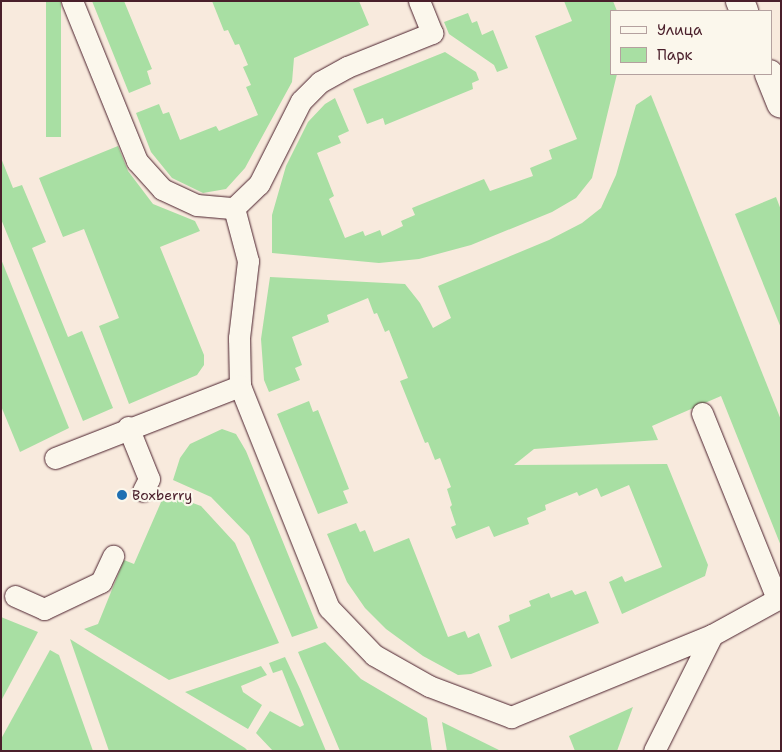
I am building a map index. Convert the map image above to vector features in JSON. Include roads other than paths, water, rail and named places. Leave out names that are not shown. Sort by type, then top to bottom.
[{"type":"street","points":[[769,75],[781,104]]},
{"type":"lane","points":[[72,1],[137,161],[162,189],[197,205],[234,208],[259,184],[301,101],[320,82],[346,67],[432,33],[419,1]]},
{"type":"lane","points":[[234,208],[248,260],[239,338],[240,386],[329,608],[374,656],[429,686],[511,717],[712,635],[779,598],[702,413]]},
{"type":"lane","points":[[55,458],[128,427],[240,386]]},
{"type":"lane","points":[[128,427],[149,479],[143,491]]},
{"type":"lane","points":[[14,596],[44,609],[101,582],[113,556]]},
{"type":"lane","points":[[654,751],[712,635]]},
{"type":"place","name":"Boxberry","points":[[122,495]]}]
